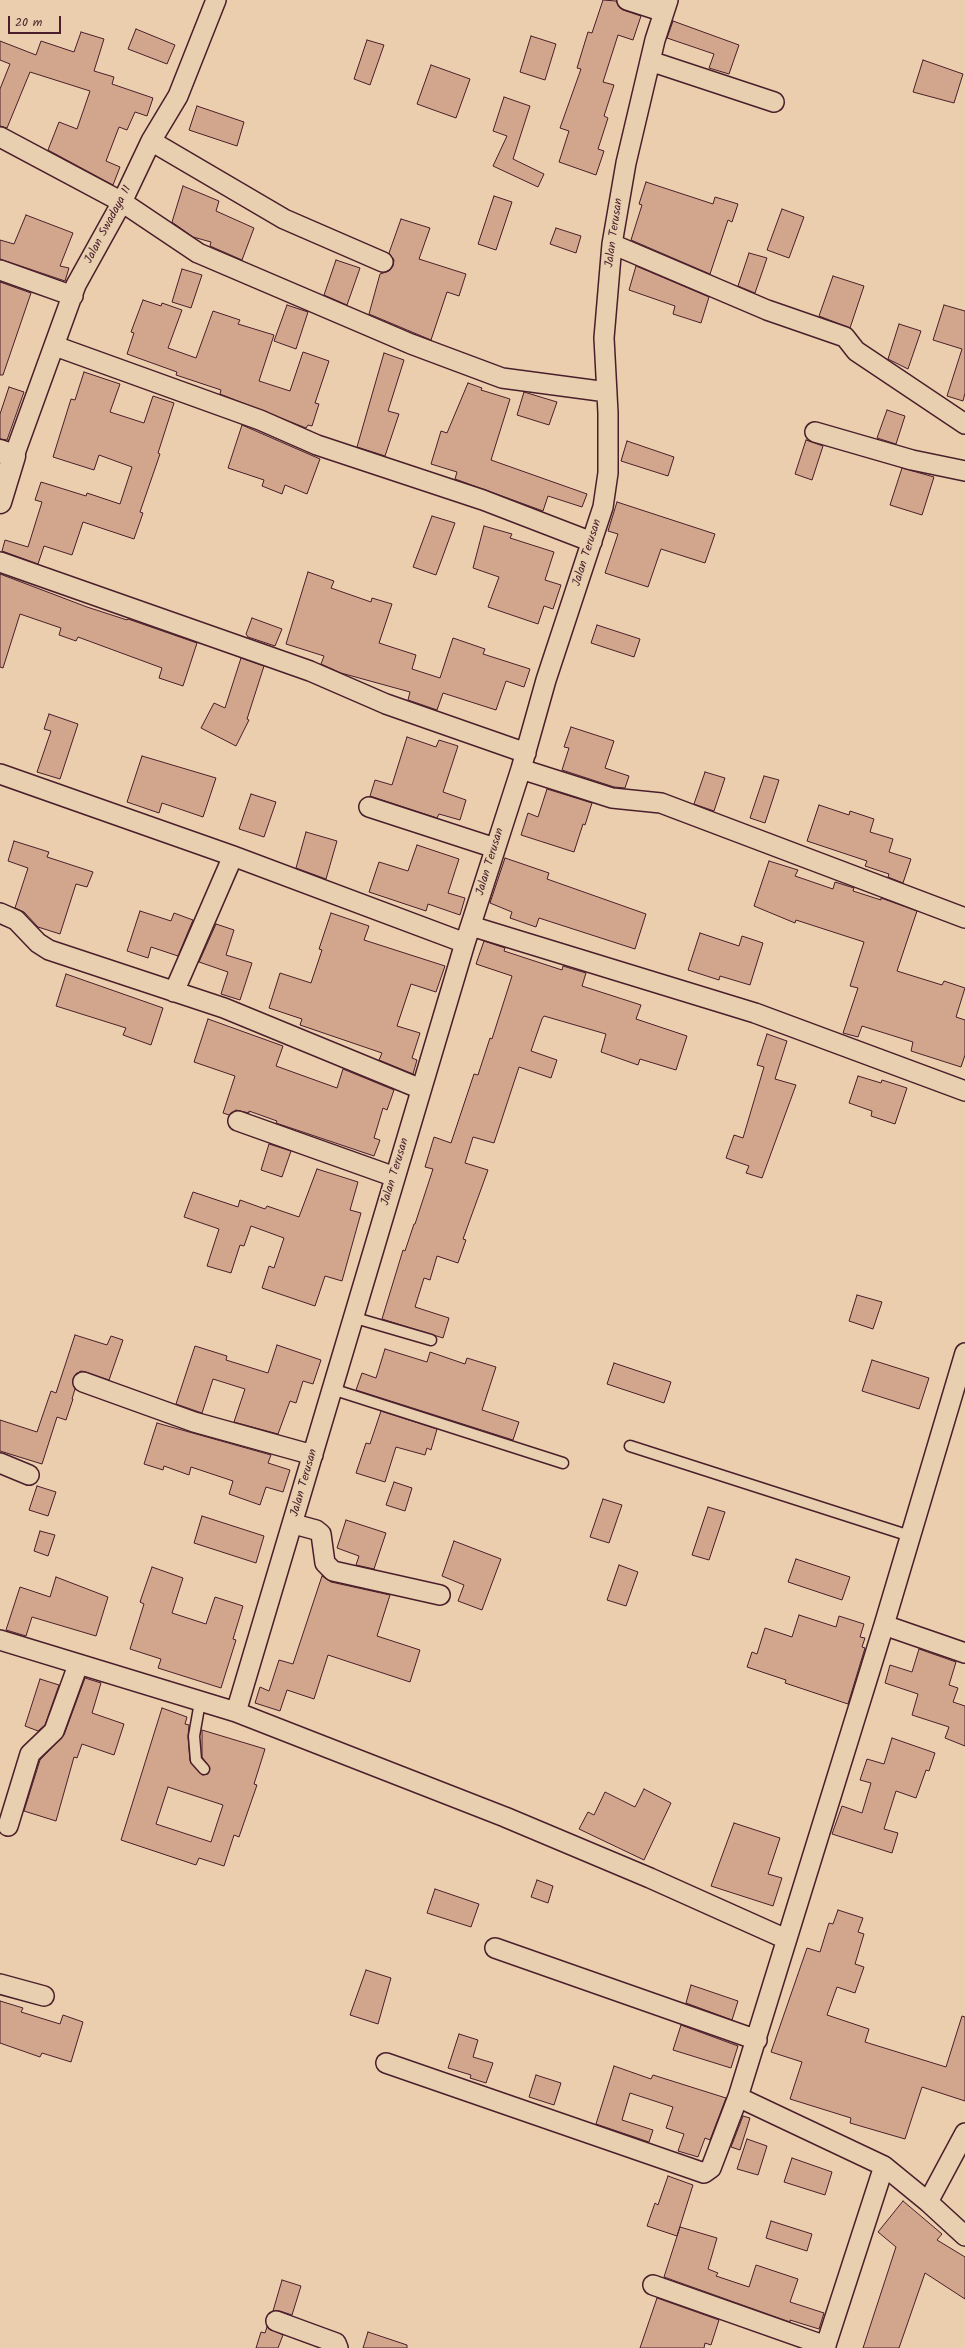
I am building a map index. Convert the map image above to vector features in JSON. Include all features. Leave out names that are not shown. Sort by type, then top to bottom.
[{"type":"street","name":"Jalan Swadaya II","points":[[7,453],[55,346],[76,285],[122,202],[150,144],[178,96],[216,0]]},
{"type":"street","points":[[627,0],[666,6]]},
{"type":"street","name":"Jalan Terusan","points":[[236,1712],[294,1524],[352,1317],[468,934],[523,761],[546,680],[603,507],[608,473],[604,338],[612,244],[626,163],[650,61],[666,6]]},
{"type":"street","points":[[650,61],[774,102]]},
{"type":"street","points":[[0,137],[122,202],[198,253],[462,364],[502,378],[606,392]]},
{"type":"street","points":[[150,144],[284,219],[383,262]]},
{"type":"street","points":[[612,244],[767,310],[845,337],[856,351],[965,424]]},
{"type":"street","points":[[0,270],[72,296]]},
{"type":"street","points":[[55,346],[260,420],[317,445],[483,500],[592,542]]},
{"type":"street","points":[[815,432],[912,460],[965,471]]},
{"type":"street","points":[[0,502],[7,453]]},
{"type":"street","points":[[0,562],[303,668],[612,798],[661,803],[965,918]]},
{"type":"street","points":[[0,774],[233,856],[468,934],[755,1013],[965,1091]]},
{"type":"street","points":[[369,807],[495,848]]},
{"type":"street","points":[[174,992],[233,856]]},
{"type":"street","points":[[0,913],[16,920],[38,943],[49,950],[224,1008],[421,1089]]},
{"type":"street","points":[[238,1122],[395,1177]]},
{"type":"street","points":[[386,2063],[704,2173],[711,2168],[738,2097],[757,2040],[786,1939],[884,1625],[965,1353]]},
{"type":"street","points":[[82,1382],[194,1422],[242,1433],[313,1455]]},
{"type":"street","points":[[0,1463],[29,1475]]},
{"type":"street","points":[[294,1524],[316,1530],[321,1534],[325,1563],[333,1571],[440,1595]]},
{"type":"street","points":[[884,1625],[965,1653]]},
{"type":"street","points":[[0,1640],[236,1712],[505,1817],[650,1878],[786,1939]]},
{"type":"street","points":[[8,1826],[30,1754],[54,1731],[78,1665]]},
{"type":"street","points":[[495,1948],[757,2040]]},
{"type":"street","points":[[0,1984],[44,1996]]},
{"type":"street","points":[[738,2097],[884,2166],[928,2202],[965,2236]]},
{"type":"street","points":[[928,2202],[965,2133]]},
{"type":"street","points":[[653,2285],[826,2347],[884,2166]]},
{"type":"street","points":[[276,2321],[336,2343],[338,2348]]},
{"type":"lane","points":[[352,1317],[432,1340]]},
{"type":"lane","points":[[332,1389],[563,1464]]},
{"type":"lane","points":[[630,1446],[910,1536]]},
{"type":"lane","points":[[200,1702],[194,1736],[196,1760],[204,1769]]},
{"type":"building","points":[[603,0],[616,1],[619,7],[623,10],[641,16],[633,40],[618,35],[603,82],[614,85],[604,116],[608,118],[598,149],[604,151],[596,175],[559,162],[569,131],[560,128],[581,69],[577,68],[588,32],[592,33]]},
{"type":"building","points":[[673,21],[739,45],[729,74],[709,68],[714,54],[667,38]]},
{"type":"building","points":[[136,29],[175,45],[167,64],[128,49]]},
{"type":"building","points":[[81,32],[104,39],[94,71],[114,77],[112,84],[153,98],[147,116],[135,112],[127,130],[119,127],[106,161],[120,167],[113,185],[48,150],[59,122],[77,129],[90,91],[30,72],[7,128],[0,126],[0,89],[10,64],[0,60],[0,41],[36,55],[41,41],[74,52]]},
{"type":"building","points":[[531,36],[556,44],[545,80],[520,72]]},
{"type":"building","points":[[367,40],[384,45],[370,85],[354,79]]},
{"type":"building","points":[[923,60],[963,74],[954,103],[913,92]]},
{"type":"building","points":[[431,65],[470,79],[456,118],[417,104]]},
{"type":"building","points":[[504,97],[530,106],[513,159],[544,174],[538,187],[493,166],[507,136],[493,131]]},
{"type":"building","points":[[197,106],[244,122],[237,146],[189,130]]},
{"type":"building","points":[[646,182],[713,204],[715,197],[738,204],[732,222],[728,220],[710,274],[631,240],[642,205],[639,204]]},
{"type":"building","points":[[183,186],[219,201],[216,211],[254,228],[242,260],[210,246],[211,242],[193,237],[172,222]]},
{"type":"building","points":[[494,196],[512,202],[496,250],[478,244]]},
{"type":"building","points":[[782,209],[804,217],[789,258],[767,250]]},
{"type":"building","points":[[26,215],[73,233],[60,266],[69,268],[65,281],[0,259],[0,240],[14,244]]},
{"type":"building","points":[[401,219],[430,228],[419,259],[466,274],[459,296],[447,292],[431,340],[369,314],[380,274],[389,271],[393,266],[394,260],[389,253]]},
{"type":"building","points":[[556,228],[581,236],[576,253],[550,244]]},
{"type":"building","points":[[749,253],[767,258],[755,293],[738,286]]},
{"type":"building","points":[[336,260],[360,268],[347,305],[324,295]]},
{"type":"building","points":[[636,266],[709,297],[701,323],[673,314],[675,306],[629,290]]},
{"type":"building","points":[[182,269],[202,275],[191,308],[172,302]]},
{"type":"building","points":[[833,276],[864,286],[850,328],[819,316]]},
{"type":"building","points":[[0,282],[31,293],[3,375],[0,375]]},
{"type":"building","points":[[143,300],[161,306],[162,303],[182,310],[168,348],[196,358],[213,311],[240,320],[238,324],[274,335],[259,381],[290,391],[303,352],[329,361],[315,403],[319,404],[312,426],[308,425],[306,428],[220,394],[221,390],[176,375],[177,372],[127,354],[134,333],[131,332]]},
{"type":"building","points":[[287,305],[308,312],[296,349],[274,341]]},
{"type":"building","points":[[944,305],[965,311],[965,393],[963,401],[947,396],[962,349],[933,340]]},
{"type":"building","points":[[899,324],[921,331],[908,369],[888,359]]},
{"type":"building","points":[[384,353],[404,360],[388,411],[399,414],[385,456],[357,447]]},
{"type":"building","points":[[84,372],[120,384],[110,412],[144,423],[153,396],[174,403],[158,453],[160,454],[140,512],[143,513],[134,539],[83,522],[72,555],[44,546],[38,564],[2,551],[5,540],[28,547],[42,502],[35,500],[41,482],[86,496],[87,493],[120,504],[132,467],[99,455],[94,470],[53,457],[71,399],[75,400]]},
{"type":"building","points":[[468,383],[482,388],[481,390],[510,399],[491,460],[587,494],[582,507],[548,496],[543,511],[455,479],[457,472],[431,464],[441,431],[447,433]]},
{"type":"building","points":[[9,387],[24,392],[7,440],[0,439],[0,414]]},
{"type":"building","points":[[524,392],[557,402],[549,425],[517,415]]},
{"type":"building","points":[[887,410],[905,416],[896,444],[877,438]]},
{"type":"building","points":[[242,425],[320,459],[307,494],[285,485],[282,494],[262,486],[264,480],[228,468]]},
{"type":"building","points":[[806,440],[823,446],[812,480],[795,474]]},
{"type":"building","points":[[627,441],[674,457],[668,476],[621,461]]},
{"type":"building","points":[[902,468],[934,477],[922,515],[890,505]]},
{"type":"building","points":[[617,502],[715,534],[705,563],[661,549],[648,587],[605,573],[618,534],[608,531]]},
{"type":"building","points":[[432,516],[455,523],[436,575],[413,567]]},
{"type":"building","points":[[484,526],[512,534],[510,538],[554,552],[545,580],[561,585],[553,609],[544,606],[538,624],[488,607],[499,577],[473,568]]},
{"type":"building","points":[[308,572],[334,581],[331,588],[371,602],[372,598],[392,604],[379,643],[416,655],[412,669],[440,678],[453,638],[485,649],[483,654],[530,669],[524,687],[506,681],[496,710],[443,693],[437,710],[408,700],[410,692],[341,673],[321,664],[324,656],[286,644]]},
{"type":"building","points":[[0,574],[87,607],[127,620],[128,619],[197,643],[183,686],[159,678],[162,668],[78,637],[76,641],[59,635],[61,628],[20,614],[3,668],[0,667]]},
{"type":"building","points":[[252,618],[282,629],[275,646],[248,637],[246,634]]},
{"type":"building","points":[[597,625],[640,639],[634,657],[591,643]]},
{"type":"building","points":[[241,658],[264,666],[247,719],[249,720],[236,746],[201,728],[214,703],[225,708]]},
{"type":"building","points":[[49,714],[78,724],[60,779],[37,772],[51,731],[44,729]]},
{"type":"building","points":[[571,727],[614,741],[605,768],[629,776],[625,788],[614,787],[562,770],[569,748],[564,747]]},
{"type":"building","points":[[407,737],[436,747],[439,740],[458,746],[443,792],[466,800],[460,820],[439,814],[437,818],[370,796],[375,780],[392,785]]},
{"type":"building","points":[[142,756],[216,778],[203,817],[162,803],[159,813],[127,802]]},
{"type":"building","points":[[705,772],[725,778],[714,811],[694,804]]},
{"type":"building","points":[[764,776],[779,780],[765,823],[750,818]]},
{"type":"building","points":[[547,789],[592,803],[585,825],[583,824],[574,852],[521,835],[528,813],[538,817]]},
{"type":"building","points":[[251,794],[276,802],[264,837],[239,829]]},
{"type":"building","points":[[819,805],[849,815],[850,811],[874,819],[870,832],[893,839],[889,852],[911,859],[903,883],[888,877],[889,874],[865,866],[867,861],[807,841]]},
{"type":"building","points":[[306,832],[337,841],[326,879],[296,868]]},
{"type":"building","points":[[14,841],[49,852],[47,857],[93,872],[87,887],[76,884],[60,934],[38,927],[24,912],[15,908],[28,868],[8,861]]},
{"type":"building","points":[[417,845],[459,859],[448,893],[465,898],[460,915],[428,904],[426,911],[369,892],[379,862],[408,871]]},
{"type":"building","points":[[505,858],[549,873],[547,879],[646,914],[635,949],[539,918],[536,927],[510,918],[512,912],[490,903]]},
{"type":"building","points":[[769,861],[798,870],[795,876],[833,889],[835,882],[854,888],[853,891],[881,900],[881,898],[917,911],[897,971],[942,985],[944,981],[965,988],[956,1017],[965,1020],[965,1055],[961,1067],[911,1051],[913,1042],[862,1026],[858,1037],[843,1033],[858,988],[850,986],[864,942],[796,920],[795,923],[754,906]]},
{"type":"building","points":[[140,911],[171,921],[174,913],[193,920],[178,956],[151,947],[148,958],[127,951]]},
{"type":"building","points":[[331,913],[369,926],[364,940],[445,966],[436,992],[411,984],[397,1026],[420,1033],[412,1058],[417,1060],[413,1074],[379,1060],[382,1053],[300,1025],[302,1019],[269,1008],[280,973],[311,983],[322,950],[319,949]]},
{"type":"building","points":[[216,924],[234,930],[226,955],[252,963],[240,1000],[221,994],[228,972],[199,962]]},
{"type":"building","points":[[700,933],[739,946],[742,936],[763,943],[750,985],[720,976],[719,980],[688,970]]},
{"type":"building","points":[[484,941],[505,948],[504,951],[562,970],[563,966],[586,973],[582,986],[641,1005],[636,1019],[687,1036],[676,1070],[640,1059],[638,1065],[601,1052],[606,1034],[544,1016],[531,1051],[557,1060],[551,1078],[519,1067],[494,1143],[473,1137],[465,1163],[488,1170],[463,1239],[466,1240],[458,1263],[437,1256],[430,1280],[424,1278],[415,1307],[449,1318],[443,1338],[382,1319],[403,1250],[405,1251],[433,1169],[425,1167],[434,1137],[451,1143],[474,1074],[478,1075],[490,1038],[492,1039],[512,976],[476,964]]},
{"type":"building","points":[[66,974],[163,1008],[151,1045],[123,1035],[126,1028],[56,1006]]},
{"type":"building","points":[[208,1019],[283,1046],[276,1066],[337,1088],[343,1069],[394,1090],[387,1110],[383,1108],[374,1138],[380,1140],[374,1156],[276,1123],[277,1121],[249,1111],[249,1113],[236,1110],[229,1115],[223,1113],[235,1076],[194,1062]]},
{"type":"building","points":[[767,1034],[787,1041],[775,1079],[796,1085],[762,1178],[746,1173],[749,1166],[726,1158],[734,1135],[743,1138],[764,1067],[757,1065]]},
{"type":"building","points":[[858,1076],[881,1083],[882,1080],[907,1088],[895,1124],[871,1116],[872,1111],[849,1103]]},
{"type":"building","points":[[269,1144],[291,1151],[282,1177],[261,1170]]},
{"type":"building","points":[[317,1169],[358,1182],[350,1210],[361,1213],[342,1281],[325,1276],[315,1306],[262,1288],[269,1266],[274,1268],[284,1238],[251,1226],[244,1246],[240,1245],[231,1273],[207,1266],[219,1229],[184,1217],[193,1192],[238,1207],[240,1200],[265,1209],[267,1206],[299,1217]]},
{"type":"building","points":[[857,1295],[882,1302],[873,1329],[849,1321]]},
{"type":"building","points":[[75,1335],[107,1345],[111,1336],[123,1340],[109,1380],[81,1371],[76,1374],[73,1379],[75,1389],[73,1399],[66,1420],[57,1417],[42,1464],[0,1451],[0,1420],[37,1432],[51,1391],[56,1393]]},
{"type":"building","points":[[277,1345],[321,1360],[313,1384],[303,1381],[296,1403],[290,1401],[278,1434],[234,1422],[245,1389],[213,1379],[202,1413],[176,1404],[195,1346],[227,1356],[226,1360],[268,1373]]},
{"type":"building","points":[[385,1349],[427,1362],[430,1352],[465,1364],[467,1358],[496,1367],[482,1410],[519,1422],[513,1440],[356,1390],[362,1373],[376,1378]]},
{"type":"building","points":[[872,1360],[929,1378],[919,1409],[862,1391]]},
{"type":"building","points":[[614,1363],[671,1382],[664,1403],[607,1384]]},
{"type":"building","points":[[381,1411],[437,1429],[431,1450],[427,1448],[425,1455],[396,1447],[385,1482],[356,1473],[366,1443],[370,1444]]},
{"type":"building","points":[[157,1423],[271,1455],[268,1463],[290,1470],[283,1492],[266,1487],[260,1505],[229,1494],[233,1481],[191,1467],[189,1475],[164,1466],[163,1470],[144,1464]]},
{"type":"building","points":[[394,1482],[412,1488],[405,1511],[386,1505]]},
{"type":"building","points":[[37,1486],[56,1492],[48,1516],[29,1510]]},
{"type":"building","points":[[603,1499],[622,1505],[609,1543],[590,1537]]},
{"type":"building","points":[[708,1507],[725,1512],[709,1560],[692,1555]]},
{"type":"building","points":[[202,1516],[264,1536],[256,1563],[194,1543]]},
{"type":"building","points":[[346,1520],[386,1533],[374,1569],[356,1565],[359,1556],[337,1548]]},
{"type":"building","points":[[40,1531],[55,1535],[48,1556],[34,1551]]},
{"type":"building","points":[[454,1541],[501,1559],[482,1610],[458,1601],[464,1585],[442,1576]]},
{"type":"building","points":[[796,1559],[850,1577],[842,1600],[788,1582]]},
{"type":"building","points":[[619,1565],[638,1572],[626,1606],[607,1600]]},
{"type":"building","points":[[152,1567],[183,1578],[172,1613],[206,1624],[215,1597],[243,1606],[233,1639],[236,1640],[221,1688],[158,1668],[161,1659],[130,1649],[144,1604],[140,1602]]},
{"type":"building","points":[[322,1576],[331,1582],[390,1595],[377,1636],[420,1650],[410,1682],[328,1655],[314,1699],[287,1690],[280,1711],[255,1703],[260,1687],[269,1691],[279,1660],[293,1664]]},
{"type":"building","points":[[56,1577],[108,1597],[96,1636],[32,1617],[26,1636],[6,1630],[20,1587],[50,1597]]},
{"type":"building","points":[[799,1615],[836,1627],[839,1616],[864,1624],[860,1637],[865,1638],[862,1647],[865,1648],[848,1704],[785,1683],[786,1680],[747,1667],[752,1652],[757,1654],[765,1628],[792,1637]]},
{"type":"building","points":[[919,1649],[956,1662],[949,1685],[958,1688],[953,1702],[965,1706],[965,1746],[945,1738],[949,1727],[912,1715],[918,1694],[885,1683],[890,1665],[912,1672]]},
{"type":"building","points":[[85,1678],[101,1683],[92,1713],[124,1724],[114,1755],[82,1744],[77,1758],[74,1757],[56,1821],[24,1811],[40,1760],[64,1735]]},
{"type":"building","points":[[40,1679],[59,1685],[45,1725],[38,1731],[25,1726]]},
{"type":"building","points":[[162,1708],[187,1717],[185,1724],[189,1725],[188,1737],[190,1761],[202,1775],[208,1774],[210,1768],[202,1757],[202,1730],[265,1749],[254,1784],[257,1785],[239,1837],[234,1835],[224,1866],[199,1858],[196,1865],[121,1840]],"holes":[[[168,1787],[223,1805],[211,1842],[156,1824]]]},
{"type":"building","points":[[892,1738],[935,1753],[929,1771],[926,1770],[916,1798],[896,1791],[884,1829],[898,1833],[892,1853],[832,1834],[842,1806],[862,1813],[871,1783],[860,1780],[867,1759],[884,1764]]},
{"type":"building","points":[[644,1789],[671,1803],[644,1860],[579,1829],[588,1812],[594,1815],[605,1792],[635,1807]]},
{"type":"building","points":[[734,1823],[780,1838],[768,1874],[782,1878],[773,1906],[711,1886]]},
{"type":"building","points":[[537,1880],[553,1886],[548,1903],[531,1897]]},
{"type":"building","points":[[435,1889],[479,1904],[471,1927],[427,1913]]},
{"type":"building","points":[[838,1910],[863,1918],[858,1932],[864,1934],[855,1964],[864,1967],[855,1993],[837,1987],[827,2015],[869,2029],[865,2042],[946,2067],[962,2016],[965,2017],[965,2101],[922,2087],[905,2139],[850,2123],[851,2118],[790,2099],[802,2062],[771,2052],[807,1948],[820,1952],[829,1923],[833,1924]]},
{"type":"building","points":[[366,1970],[391,1978],[378,2024],[350,2015]]},
{"type":"building","points":[[691,1985],[738,2001],[732,2020],[686,2003]]},
{"type":"building","points":[[0,2001],[23,2008],[21,2012],[60,2024],[63,2015],[83,2022],[71,2062],[42,2053],[40,2057],[0,2043]]},
{"type":"building","points":[[681,2025],[738,2046],[731,2068],[673,2050]]},
{"type":"building","points":[[459,2034],[478,2040],[473,2057],[493,2063],[486,2083],[470,2078],[471,2075],[448,2068]]},
{"type":"building","points":[[614,2066],[651,2079],[653,2075],[726,2098],[710,2140],[705,2138],[698,2157],[678,2151],[684,2134],[666,2128],[673,2107],[630,2093],[622,2120],[653,2130],[649,2142],[596,2124]]},
{"type":"building","points":[[536,2075],[561,2083],[554,2105],[529,2097]]},
{"type":"building","points":[[743,2116],[750,2118],[740,2150],[731,2147]]},
{"type":"building","points":[[747,2139],[767,2146],[758,2175],[737,2169]]},
{"type":"building","points":[[792,2158],[832,2172],[825,2195],[784,2182]]},
{"type":"building","points":[[668,2176],[693,2185],[677,2236],[647,2226],[655,2203],[658,2205]]},
{"type":"building","points":[[903,2201],[942,2234],[937,2240],[965,2257],[965,2299],[925,2273],[899,2348],[863,2348],[896,2247],[878,2232]]},
{"type":"building","points":[[771,2221],[812,2234],[807,2251],[766,2238]]},
{"type":"building","points":[[680,2227],[717,2238],[708,2269],[718,2273],[716,2276],[749,2287],[756,2265],[798,2279],[790,2302],[824,2313],[819,2329],[790,2320],[790,2322],[664,2277]]},
{"type":"building","points":[[282,2280],[301,2286],[292,2315],[280,2311],[273,2311]]},
{"type":"building","points":[[657,2298],[719,2320],[711,2345],[705,2343],[704,2348],[640,2348]]},
{"type":"building","points":[[267,2327],[283,2335],[278,2348],[256,2348],[261,2332],[265,2333]]},
{"type":"building","points":[[368,2332],[407,2345],[407,2348],[363,2348]]}]
